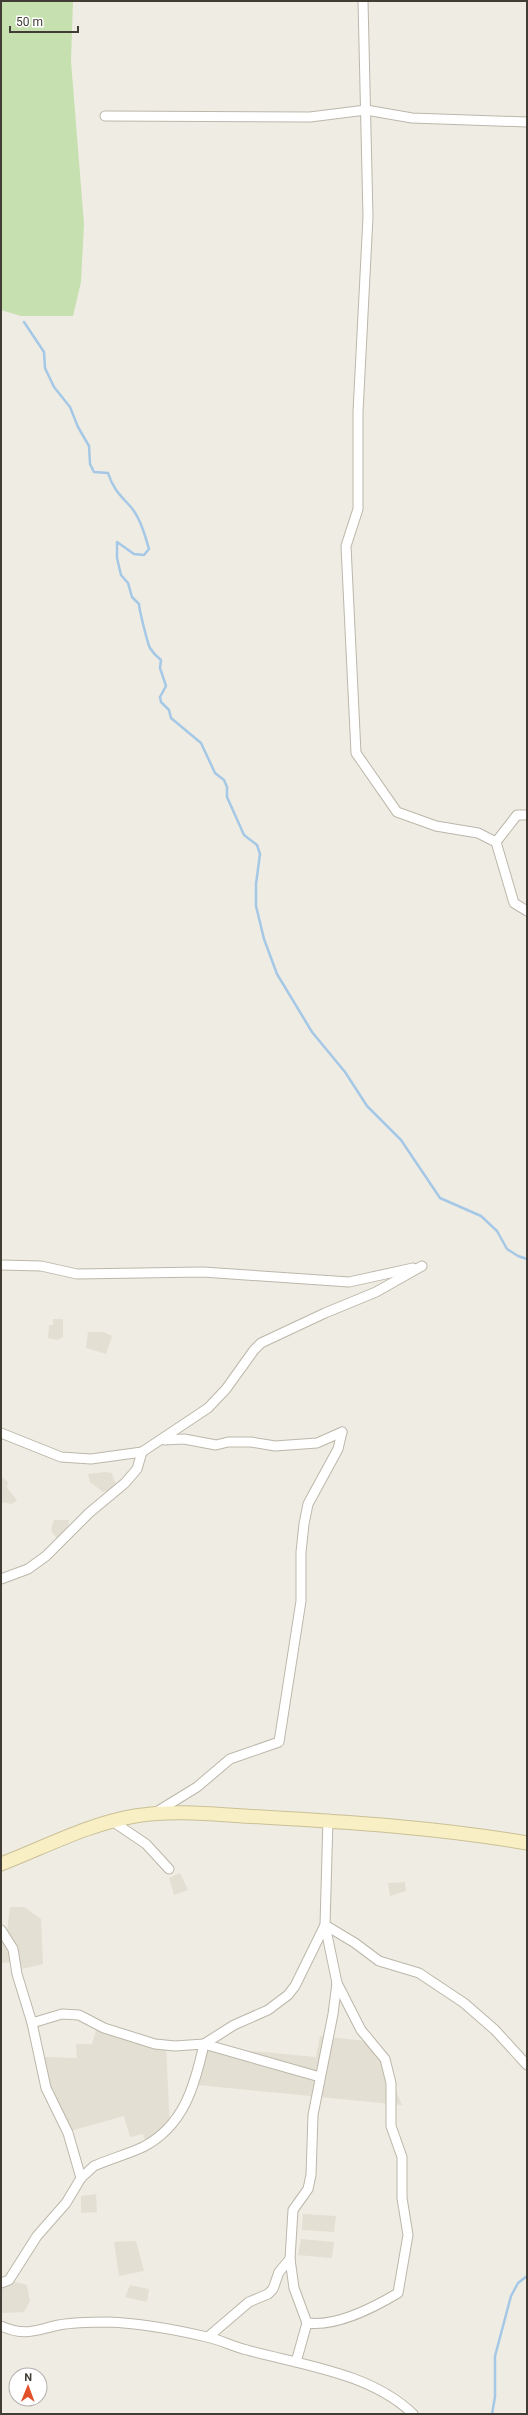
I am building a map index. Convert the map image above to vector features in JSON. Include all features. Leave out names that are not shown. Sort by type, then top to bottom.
[{"type":"street","points":[[363,1],[368,216],[358,412],[358,509],[346,546],[356,753],[397,812],[436,826],[478,833],[496,842],[514,903],[527,911]]},
{"type":"street","points":[[105,116],[310,117],[366,110],[412,118],[527,122]]},
{"type":"street","points":[[496,842],[517,815],[527,815]]},
{"type":"street","points":[[1,1265],[41,1266],[77,1274],[202,1272],[349,1282],[422,1266],[376,1292],[325,1313],[261,1343],[254,1350],[226,1389],[208,1408],[163,1440],[142,1452],[91,1458],[61,1457],[1,1433]]},
{"type":"street","points":[[153,1814],[176,1802],[197,1787],[230,1759],[279,1742],[301,1601],[300,1552],[308,1504],[338,1448],[342,1432],[317,1443],[275,1446],[251,1442],[228,1442],[216,1445],[184,1439],[163,1440]]},
{"type":"street","points":[[1,1579],[28,1569],[46,1556],[89,1513],[124,1483],[137,1469],[142,1452]]},
{"type":"street","points":[[1,1864],[70,1835],[112,1821],[153,1814],[328,1819],[527,1843]]},
{"type":"street","points":[[307,2323],[320,2325],[348,2316],[375,2306],[398,2293],[408,2235],[402,2198],[402,2157],[391,2126],[392,2094],[389,2072],[385,2059],[361,2030],[337,1983],[325,1925],[328,1819]]},
{"type":"street","points":[[112,1821],[146,1844],[168,1870]]},
{"type":"street","points":[[1,2283],[9,2280],[38,2236],[66,2203],[81,2178],[94,2166],[142,2147],[160,2134],[190,2098],[204,2044],[234,2025],[268,2010],[288,1994],[306,1965],[325,1925]]},
{"type":"street","points":[[325,1925],[355,1943],[379,1961],[419,1973],[464,2003],[495,2030],[527,2065]]},
{"type":"street","points":[[1,1930],[13,1949],[19,1980],[32,2023],[46,2088],[68,2133],[81,2178]]},
{"type":"street","points":[[296,2362],[307,2323],[294,2288],[290,2259],[293,2210],[308,2189],[311,2175],[311,2137],[320,2077],[333,2014],[337,1983]]},
{"type":"street","points":[[32,2023],[62,2014],[79,2015],[104,2028],[155,2044],[175,2046],[204,2044],[320,2077]]},
{"type":"street","points":[[208,2337],[249,2302],[268,2294],[273,2289],[282,2269],[290,2259]]},
{"type":"street","points":[[1,2326],[16,2332],[30,2333],[60,2325],[108,2322],[138,2324],[208,2337],[246,2350],[322,2367],[386,2393],[412,2414]]},
{"type":"shaded area","points":[[53,1319],[63,1319],[63,1337],[57,1340],[48,1338],[49,1325],[53,1325]]},
{"type":"shaded area","points":[[88,1332],[103,1332],[112,1336],[106,1354],[86,1348]]},
{"type":"shaded area","points":[[105,1472],[112,1473],[117,1488],[103,1492],[90,1482],[88,1474]]},
{"type":"shaded area","points":[[1,1476],[8,1482],[7,1488],[17,1500],[12,1504],[1,1502]]},
{"type":"shaded area","points":[[54,1520],[69,1520],[68,1532],[60,1543],[51,1530]]},
{"type":"shaded area","points":[[180,1873],[188,1890],[174,1895],[169,1878]]},
{"type":"shaded area","points":[[405,1882],[406,1891],[390,1896],[388,1883]]},
{"type":"shaded area","points":[[10,1907],[24,1907],[41,1919],[43,1964],[22,1969],[20,1962],[1,1963],[1,1925],[7,1932]]},
{"type":"shaded area","points":[[98,2024],[166,2045],[170,2130],[153,2146],[147,2147],[143,2134],[130,2137],[124,2116],[70,2131],[47,2084],[43,2057],[77,2058],[76,2044],[92,2044]]},
{"type":"shaded area","points":[[320,2036],[375,2042],[393,2069],[396,2091],[402,2105],[198,2085],[206,2047],[316,2057]]},
{"type":"shaded area","points":[[96,2194],[97,2212],[81,2213],[81,2196]]},
{"type":"shaded area","points":[[303,2214],[336,2216],[334,2232],[302,2230]]},
{"type":"shaded area","points":[[301,2239],[334,2242],[332,2258],[298,2255]]},
{"type":"shaded area","points":[[136,2241],[144,2271],[119,2276],[114,2242]]},
{"type":"shaded area","points":[[12,2281],[27,2285],[30,2301],[24,2312],[1,2313],[1,2285]]},
{"type":"shaded area","points":[[130,2285],[149,2289],[147,2302],[125,2297]]},
{"type":"green space","points":[[1,1],[73,1],[71,61],[84,224],[81,282],[73,316],[21,316],[1,310]]},
{"type":"waterway","points":[[24,322],[44,352],[45,368],[54,387],[70,407],[78,427],[89,446],[90,464],[94,472],[108,473],[115,488],[134,510],[142,526],[149,549],[144,555],[134,554],[117,542],[117,558],[121,575],[128,583],[132,597],[139,604],[140,613],[150,648],[161,660],[160,668],[166,686],[160,697],[161,702],[169,710],[171,718],[201,743],[215,773],[224,780],[227,787],[227,797],[244,835],[257,845],[260,854],[256,884],[256,906],[264,939],[277,974],[312,1032],[345,1072],[367,1106],[401,1140],[440,1198],[481,1216],[497,1231],[507,1249],[518,1256],[527,1259]]},
{"type":"waterway","points":[[492,2414],[495,2397],[495,2356],[511,2296],[518,2283],[527,2276]]}]
